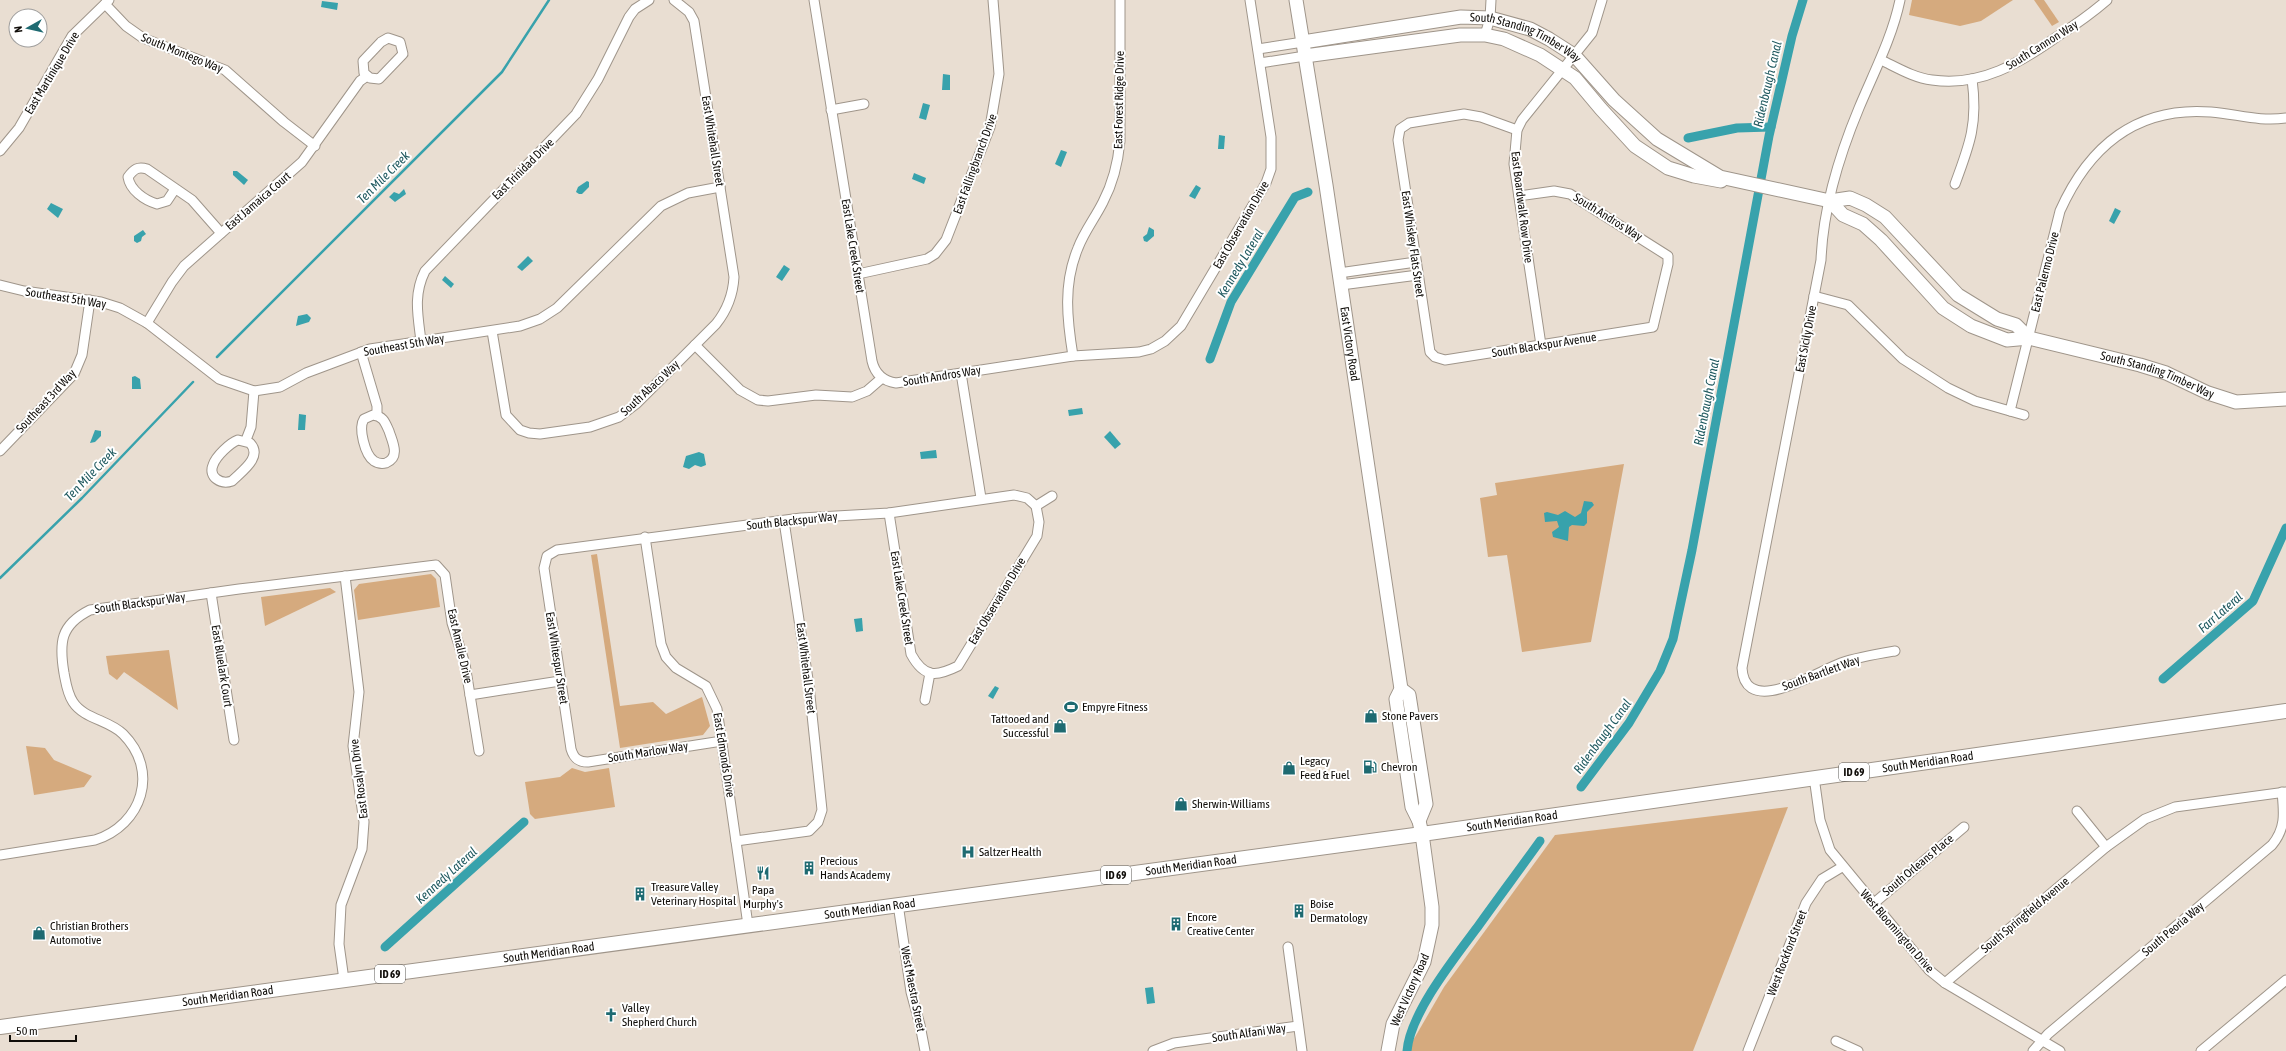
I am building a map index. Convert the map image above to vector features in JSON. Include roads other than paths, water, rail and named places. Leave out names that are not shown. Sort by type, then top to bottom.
[{"type":"main road","name":"South Meridian Road","points":[[0,1027],[898,904],[1420,827],[1814,777],[2286,711]]},
{"type":"street","name":"East Trinidad Drive","points":[[421,341],[416,300],[417,290],[425,271],[576,114],[598,79],[629,17],[635,9],[649,0]]},
{"type":"street","name":"East Whitehall Street","points":[[674,0],[689,12],[694,21],[734,277],[733,290]]},
{"type":"street","name":"East Lake Creek Street","points":[[814,0],[872,361],[876,373],[882,378]]},
{"type":"street","name":"East Fallingbranch Drive","points":[[858,274],[916,262],[935,254],[946,240],[990,127],[999,74],[993,0]]},
{"type":"street","name":"East Forest Ridge Drive","points":[[1073,356],[1067,302],[1072,266],[1084,234],[1109,189],[1118,158],[1120,141],[1120,0]]},
{"type":"street","name":"East Observation Drive","points":[[1166,340],[1181,326],[1266,183],[1271,169],[1272,153],[1250,0]]},
{"type":"street","name":"East Victory Road","points":[[1296,0],[1340,279],[1401,688],[1409,695],[1426,804],[1420,827]]},
{"type":"street","points":[[1485,35],[1490,18],[1491,0]]},
{"type":"street","name":"East Boardwalk Row Drive","points":[[1541,345],[1514,164],[1517,130],[1522,120],[1592,32],[1602,0]]},
{"type":"street","name":"East Sicily Drive","points":[[1748,685],[1743,677],[1742,668],[1821,260],[1822,231],[1844,146],[1892,32],[1900,0]]},
{"type":"street","name":"South Cannon Way","points":[[1881,60],[1930,80],[1952,82],[1972,80],[1992,75],[2030,56],[2092,13],[2107,0]]},
{"type":"street","name":"South Montego Way","points":[[107,2],[126,26],[143,38],[216,65],[233,75],[284,122],[315,146]]},
{"type":"street","name":"East Martinique Drive","points":[[0,151],[19,128],[72,36],[107,2]]},
{"type":"street","name":"South Standing Timber Way","points":[[1258,49],[1461,18],[1490,18],[1530,29],[1549,38],[1574,56],[1614,100],[1657,139],[1720,177],[1749,184]]},
{"type":"street","name":"South Standing Timber Way","points":[[1260,63],[1460,35],[1485,35],[1504,39],[1523,46],[1563,69],[1575,78],[1635,146],[1668,168],[1701,177],[1773,188],[1830,201],[1850,198],[1866,205],[1885,217],[1958,295],[1996,319],[2016,325],[2029,338]]},
{"type":"street","points":[[392,38],[400,42],[404,49],[402,58],[379,78],[367,76],[363,69],[364,61],[381,42],[392,38]]},
{"type":"street","name":"East Jamaica Court","points":[[147,323],[178,274],[221,233],[295,170],[315,146],[360,81],[367,76]]},
{"type":"street","points":[[1955,184],[1970,144],[1975,113],[1972,80]]},
{"type":"street","points":[[832,110],[864,104]]},
{"type":"street","name":"East Palermo Drive","points":[[2010,411],[2060,211],[2072,185],[2088,161],[2104,144],[2125,129],[2147,120],[2185,112],[2212,112],[2254,120],[2286,118]]},
{"type":"street","name":"East Whiskey Flats Street","points":[[1435,357],[1428,347],[1398,140],[1400,129],[1409,123],[1464,114],[1481,117],[1517,130]]},
{"type":"street","points":[[175,189],[167,201],[157,204],[134,190],[129,184],[128,177],[133,170],[140,167],[147,169],[175,189],[196,204],[221,233]]},
{"type":"street","name":"Southeast 5th Way","points":[[0,285],[24,291],[90,300],[120,308],[147,323],[219,379],[254,391],[280,387],[306,373],[361,352],[520,326],[549,314],[565,301],[661,206],[688,193],[720,187]]},
{"type":"street","name":"South Andros Way","points":[[1519,196],[1554,191],[1570,194],[1668,256],[1667,271],[1654,327]]},
{"type":"street","name":"South Standing Timber Way","points":[[1830,201],[1843,215],[1863,224],[1881,240],[1943,308],[1971,326],[2007,340],[2029,338],[2140,365],[2166,374],[2208,393],[2236,402],[2286,399]]},
{"type":"street","points":[[1340,279],[1416,262]]},
{"type":"street","points":[[1340,279],[1418,275]]},
{"type":"street","name":"South Abaco Way","points":[[492,331],[506,415],[520,430],[529,433],[590,427],[620,417],[636,404],[723,316],[733,290]]},
{"type":"street","points":[[1814,296],[1848,305],[1903,359],[1948,388],[1975,400],[2024,415]]},
{"type":"street","name":"Southeast 3rd Way","points":[[0,451],[74,374],[82,355],[90,300]]},
{"type":"street","name":"South Blackspur Avenue","points":[[1435,357],[1445,360],[1654,327]]},
{"type":"street","name":"South Andros Way","points":[[882,378],[896,383],[1073,356],[1139,352],[1151,349],[1166,340]]},
{"type":"street","points":[[695,345],[740,390],[758,400],[768,401],[820,395],[852,396],[866,391],[882,378]]},
{"type":"street","points":[[361,352],[377,406],[377,415],[386,423],[395,449],[391,460],[382,464],[375,462],[370,458],[360,429],[364,419],[377,415]]},
{"type":"street","points":[[961,373],[980,498]]},
{"type":"street","points":[[246,440],[251,427],[254,391]]},
{"type":"street","points":[[246,440],[254,450],[251,461],[232,481],[224,483],[217,480],[212,472],[214,463],[234,441],[246,440]]},
{"type":"street","name":"South Blackspur Way","points":[[547,556],[557,550],[645,538],[784,521],[855,514],[889,513],[1014,494],[1027,498],[1036,506]]},
{"type":"street","points":[[1036,506],[1052,496]]},
{"type":"street","name":"East Observation Drive","points":[[930,673],[943,673],[958,666],[1036,536],[1039,522],[1036,506]]},
{"type":"street","name":"East Lake Creek Street","points":[[889,513],[911,654],[918,667],[930,673]]},
{"type":"street","name":"East Whitehall Street","points":[[736,841],[809,831],[821,816],[822,801],[809,686],[784,521]]},
{"type":"street","name":"East Edmonds Drive","points":[[645,538],[661,644],[666,657],[676,668],[706,686],[717,709],[748,925]]},
{"type":"street","name":"East Whitespur Street","points":[[547,556],[544,568],[560,681],[571,749],[576,759]]},
{"type":"street","name":"South Blackspur Way","points":[[0,855],[95,840],[108,836],[127,822],[139,800],[142,772],[139,757],[132,744],[115,727],[80,710],[73,702],[67,691],[61,644],[71,623],[90,610],[431,564],[440,567]]},
{"type":"street","name":"East Amalie Drive","points":[[440,567],[445,575],[452,623],[463,653],[479,751]]},
{"type":"street","name":"East Rosalyn Drive","points":[[344,576],[359,692],[353,746],[364,822],[362,849],[341,905],[339,944],[344,980]]},
{"type":"street","name":"East Bluelark Court","points":[[211,593],[234,740]]},
{"type":"street","name":"South Bartlett Way","points":[[1748,685],[1764,691],[1785,688],[1838,664],[1895,651]]},
{"type":"street","points":[[926,700],[930,673]]},
{"type":"street","points":[[470,695],[560,681]]},
{"type":"street","name":"South Marlow Way","points":[[576,759],[582,762],[588,762],[722,741]]},
{"type":"street","name":"West Bloomington Drive","points":[[1814,777],[1823,836],[1830,850],[1842,867],[1929,970],[1945,983],[2060,1051]]},
{"type":"street","name":"South Springfield Avenue","points":[[1945,983],[2106,847],[2145,819],[2175,807],[2284,792]]},
{"type":"street","name":"South Peoria Way","points":[[2033,1051],[2042,1041],[2272,845],[2283,828],[2285,818],[2284,792]]},
{"type":"street","points":[[2077,812],[2106,847]]},
{"type":"street","name":"West Victory Road","points":[[1388,1051],[1393,1024],[1424,962],[1430,942],[1432,907],[1420,827]]},
{"type":"street","name":"South Orleans Place","points":[[1873,904],[1964,827]]},
{"type":"street","name":"West Rockford Street","points":[[1748,1051],[1806,903],[1822,880],[1842,867]]},
{"type":"street","name":"West Maestra Street","points":[[898,904],[911,992],[920,1025],[924,1051]]},
{"type":"street","points":[[1288,947],[1302,1051]]},
{"type":"street","points":[[2201,1051],[2286,980]]},
{"type":"street","name":"South Alfani Way","points":[[1153,1051],[1174,1044],[1298,1026]]},
{"type":"street","points":[[1836,1041],[1858,1051]]},
{"type":"water","points":[[322,1],[338,3],[337,10],[321,7]]},
{"type":"water","points":[[943,74],[950,75],[950,90],[942,90]]},
{"type":"water","points":[[923,103],[930,105],[926,120],[919,118]]},
{"type":"water","points":[[1219,135],[1225,136],[1224,149],[1218,149]]},
{"type":"water","points":[[1061,150],[1067,152],[1061,167],[1055,164]]},
{"type":"water","points":[[233,171],[237,171],[248,180],[244,185],[233,175]]},
{"type":"water","points":[[914,173],[926,178],[924,184],[912,179]]},
{"type":"water","points":[[587,181],[589,182],[589,187],[582,194],[576,192],[578,187]]},
{"type":"water","points":[[1196,185],[1201,188],[1195,199],[1189,196]]},
{"type":"water","points":[[404,189],[406,194],[395,202],[389,197],[394,192],[399,194]]},
{"type":"water","points":[[51,203],[63,209],[58,218],[47,209]]},
{"type":"water","points":[[2115,208],[2121,211],[2114,224],[2109,221]]},
{"type":"water","points":[[1149,227],[1154,230],[1154,236],[1147,242],[1144,241],[1143,237],[1147,234]]},
{"type":"water","points":[[143,230],[146,234],[142,237],[141,241],[137,243],[134,241],[134,236]]},
{"type":"water","points":[[528,256],[533,261],[522,271],[517,267]]},
{"type":"water","points":[[784,265],[790,269],[782,281],[776,277]]},
{"type":"water","points":[[445,276],[454,284],[451,288],[442,280]]},
{"type":"water","points":[[307,314],[311,318],[309,322],[296,326],[298,316]]},
{"type":"water","points":[[135,376],[140,379],[141,389],[132,389],[132,377]]},
{"type":"water","points":[[1082,408],[1083,414],[1069,416],[1068,410]]},
{"type":"water","points":[[299,414],[306,415],[305,430],[298,430]]},
{"type":"water","points":[[95,430],[101,431],[101,436],[95,442],[90,443]]},
{"type":"water","points":[[1110,431],[1121,444],[1115,449],[1104,437]]},
{"type":"water","points":[[936,450],[937,458],[921,459],[920,452]]},
{"type":"water","points":[[699,452],[704,454],[706,465],[701,467],[695,465],[689,469],[683,467],[686,456]]},
{"type":"water","points":[[1584,501],[1592,502],[1594,505],[1587,512],[1587,523],[1584,526],[1572,525],[1569,527],[1568,541],[1553,537],[1552,532],[1559,527],[1557,521],[1545,522],[1544,513],[1547,512],[1558,515],[1565,511],[1575,517],[1581,513]]},
{"type":"water","points":[[862,618],[863,631],[856,632],[854,619]]},
{"type":"water","points":[[995,686],[999,688],[993,699],[988,696]]},
{"type":"water","points":[[1153,987],[1155,1003],[1147,1004],[1145,988]]},
{"type":"waterway","name":"Ten Mile Creek","points":[[217,357],[502,72],[549,0]]},
{"type":"waterway","name":"Ridenbaugh Canal","points":[[1581,787],[1629,723],[1660,671],[1673,639],[1692,550],[1769,136],[1792,36],[1803,0]]},
{"type":"waterway","name":"Kennedy Lateral","points":[[1688,138],[1737,128],[1771,127]]},
{"type":"waterway","name":"Kennedy Lateral","points":[[1210,359],[1231,302],[1295,197],[1308,192]]},
{"type":"waterway","name":"Ten Mile Creek","points":[[0,578],[82,498],[193,382]]},
{"type":"waterway","name":"Farr Lateral","points":[[2163,679],[2253,601],[2286,528]]},
{"type":"waterway","name":"Kennedy Lateral","points":[[385,947],[524,822]]},
{"type":"waterway","name":"Ridenbaugh Canal","points":[[1407,1051],[1410,1036],[1416,1020],[1436,985],[1458,952],[1540,841]]},
{"type":"place","name":"Empyre Fitness","points":[[1071,707]]},
{"type":"place","name":"Stone Pavers","points":[[1371,716]]},
{"type":"place","name":"Tattooed and Successful","points":[[1060,726]]},
{"type":"place","name":"Chevron","points":[[1370,767]]},
{"type":"place","name":"Legacy Feed & Fuel","points":[[1289,768]]},
{"type":"place","name":"Sherwin-Williams","points":[[1181,804]]},
{"type":"place","name":"Saltzer Health","points":[[968,852]]},
{"type":"place","name":"Precious Hands Academy","points":[[809,868]]},
{"type":"place","name":"Papa Murphy's","points":[[763,873]]},
{"type":"place","name":"Treasure Valley Veterinary Hospital","points":[[640,894]]},
{"type":"place","name":"Boise Dermatology","points":[[1299,911]]},
{"type":"place","name":"Encore Creative Center","points":[[1176,924]]},
{"type":"place","name":"Christian Brothers Automotive","points":[[39,933]]},
{"type":"place","name":"Valley Shepherd Church","points":[[611,1015]]}]
